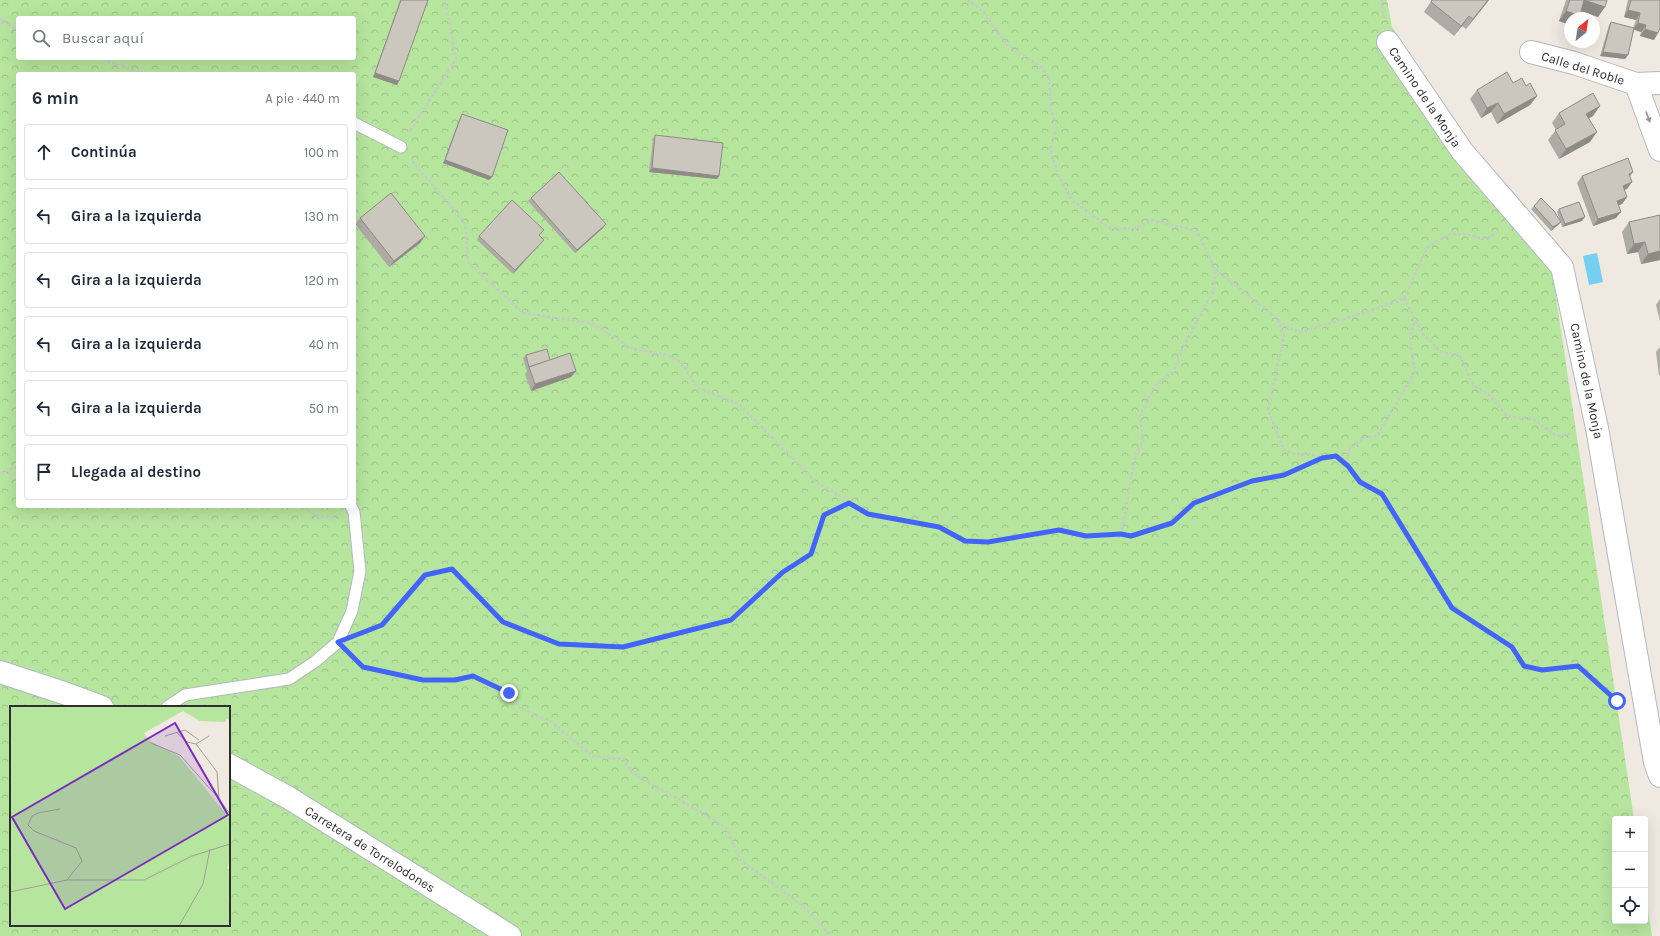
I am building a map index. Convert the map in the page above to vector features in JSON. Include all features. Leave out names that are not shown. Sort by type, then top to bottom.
[{"type":"street","name":"Camino de la Monja","points":[[1388,42],[1462,152],[1562,267],[1597,428],[1655,762],[1660,776]]},
{"type":"street","name":"Calle del Roble","points":[[1531,52],[1574,63],[1636,84],[1660,83]]},
{"type":"street","name":"Calle del Roble","points":[[1636,84],[1660,150]]},
{"type":"street","points":[[0,672],[99,706]]},
{"type":"street","name":"Carretera de Torrelodones","points":[[230,766],[289,798],[510,936]]},
{"type":"lane","points":[[356,124],[400,147]]},
{"type":"lane","points":[[168,706],[185,695],[289,679],[316,661],[338,642],[352,611],[360,570],[354,512],[352,508]]},
{"type":"path","points":[[445,0],[456,59],[400,147],[465,223],[468,262],[522,314],[591,323],[633,350],[667,355],[682,363],[698,388],[739,404],[815,481],[849,503],[868,514],[939,527],[965,541],[988,542],[1059,530],[1086,536],[1121,534],[1131,536],[1172,523],[1194,503],[1252,481],[1284,475],[1322,458],[1336,456],[1348,466],[1360,482],[1382,494],[1452,608],[1512,647],[1524,666],[1542,670],[1578,666],[1617,701],[1620,707]]},
{"type":"path","points":[[967,0],[983,11],[1006,44],[1042,68],[1049,77],[1051,109],[1057,128],[1050,148],[1058,175],[1072,200],[1111,229],[1136,228],[1152,220],[1197,231],[1214,269],[1214,290],[1183,347],[1174,371],[1155,386],[1140,416],[1143,440],[1135,457],[1121,534]]},
{"type":"path","points":[[0,19],[16,30]]},
{"type":"path","points":[[104,60],[139,72]]},
{"type":"path","points":[[1214,269],[1289,328],[1301,332],[1367,312],[1404,298],[1426,248],[1450,234],[1462,234],[1487,239],[1508,224],[1534,234]]},
{"type":"path","points":[[1404,298],[1422,333],[1442,352],[1460,356],[1473,384],[1489,395],[1507,416],[1535,420],[1556,436],[1597,428]]},
{"type":"path","points":[[1348,466],[1348,450],[1365,437],[1377,436],[1415,372],[1410,338],[1415,319]]},
{"type":"path","points":[[1278,320],[1284,336],[1268,410],[1284,450],[1294,454],[1310,454],[1322,458]]},
{"type":"path","points":[[0,473],[16,469]]},
{"type":"path","points":[[830,936],[802,905],[740,860],[726,827],[632,773],[623,759],[593,756],[550,721],[520,709],[509,693],[473,676],[455,680],[423,680],[363,667],[338,642],[382,625],[425,575],[452,569],[503,622],[559,644],[623,647],[731,620],[783,572],[811,554],[824,515],[849,503]]},
{"type":"path","points":[[307,508],[315,516],[355,520]]},
{"type":"green space","points":[[0,0],[1387,0],[1392,27],[1552,270],[1634,816],[1612,816],[1612,924],[1648,924],[1648,910],[1652,936],[0,936]]},
{"type":"water","points":[[1597,253],[1603,282],[1589,285],[1583,256]]},
{"type":"building","points":[[401,0],[428,0],[399,81],[375,73]]},
{"type":"building","points":[[1432,0],[1488,0],[1473,19],[1469,16],[1461,26],[1431,2]]},
{"type":"building","points":[[1570,0],[1584,0],[1581,12],[1566,11]]},
{"type":"building","points":[[1584,0],[1607,0],[1605,7]]},
{"type":"building","points":[[1631,0],[1660,0],[1660,28],[1658,33],[1645,29],[1646,25],[1638,23],[1640,13],[1628,10]]},
{"type":"building","points":[[1611,22],[1634,28],[1628,55],[1603,52]]},
{"type":"building","points":[[1507,72],[1513,83],[1522,78],[1526,86],[1530,83],[1537,96],[1504,114],[1498,103],[1487,108],[1477,90]]},
{"type":"building","points":[[1593,93],[1600,106],[1586,114],[1597,132],[1566,149],[1555,130],[1565,124],[1559,113]]},
{"type":"building","points":[[462,114],[508,130],[492,177],[445,160]]},
{"type":"building","points":[[655,135],[723,143],[719,176],[652,168]]},
{"type":"building","points":[[1628,158],[1633,172],[1629,174],[1632,182],[1623,186],[1627,197],[1617,201],[1621,212],[1598,219],[1582,176]]},
{"type":"building","points":[[559,172],[606,224],[577,250],[531,198]]},
{"type":"building","points":[[391,193],[425,236],[394,261],[360,218]]},
{"type":"building","points":[[1541,198],[1554,211],[1561,222],[1553,227],[1534,206]]},
{"type":"building","points":[[512,200],[544,230],[539,235],[544,240],[515,270],[479,236]]},
{"type":"building","points":[[1579,202],[1585,217],[1565,224],[1559,209]]},
{"type":"building","points":[[1660,215],[1660,251],[1648,254],[1645,242],[1634,244],[1629,222]]},
{"type":"building","points":[[547,349],[550,360],[529,367],[526,355]]},
{"type":"building","points":[[570,353],[576,371],[535,384],[529,367]]},
{"type":"route","points":[[509,693],[473,676],[455,680],[423,680],[363,667],[338,642],[382,625],[425,575],[452,569],[503,622],[559,644],[623,647],[731,620],[783,572],[811,554],[824,515],[849,503],[868,514],[939,527],[965,541],[988,542],[1059,530],[1086,536],[1121,534],[1131,536],[1172,523],[1194,503],[1252,481],[1284,475],[1322,458],[1336,456],[1348,466],[1360,482],[1382,494],[1452,608],[1512,647],[1524,666],[1542,670],[1578,666],[1617,701]]}]
